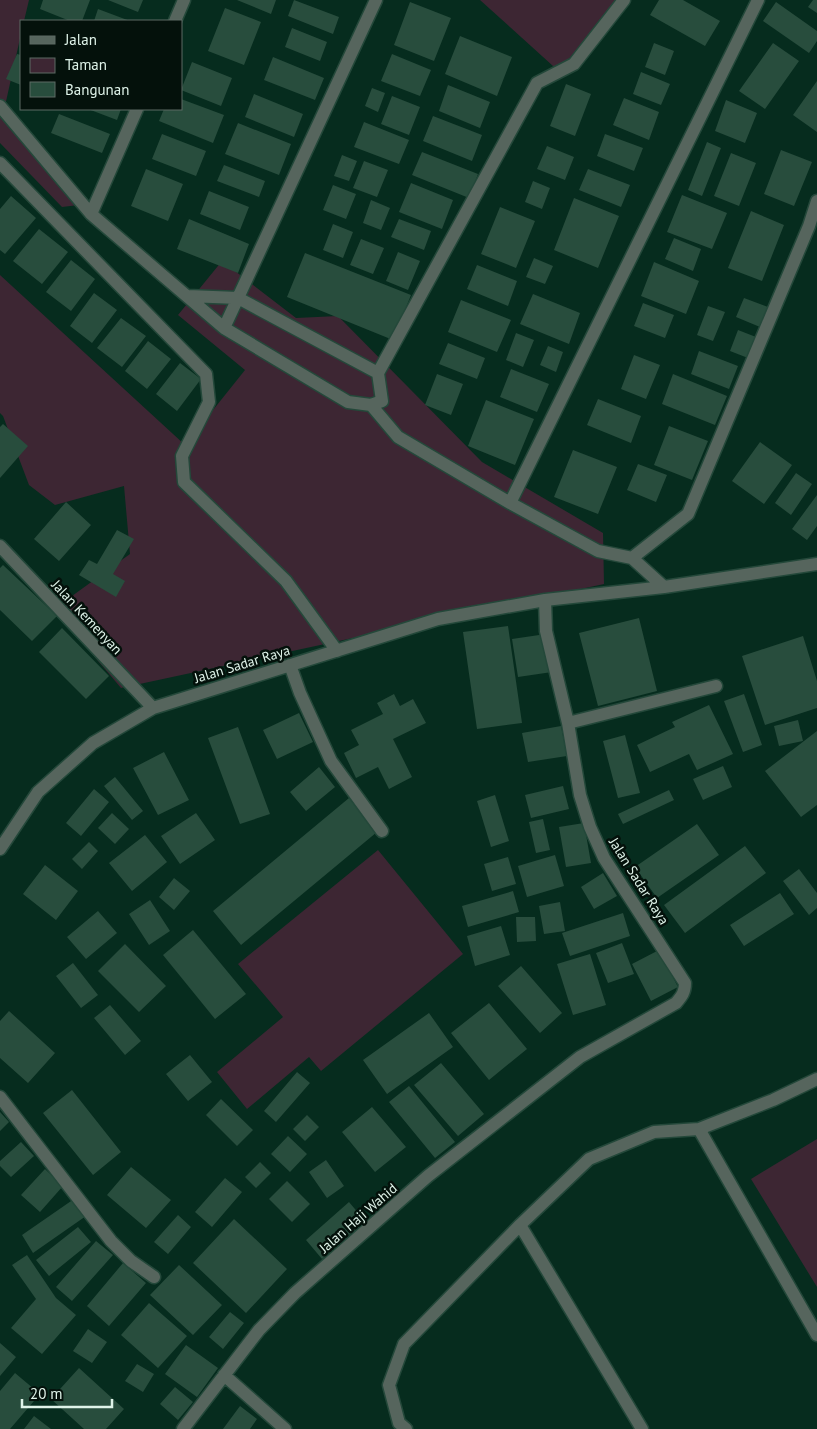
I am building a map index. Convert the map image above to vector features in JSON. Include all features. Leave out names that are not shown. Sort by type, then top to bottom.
[{"type":"street","points":[[175,20],[184,0]]},
{"type":"street","points":[[224,328],[376,0]]},
{"type":"street","points":[[0,106],[91,214],[224,328],[348,402],[371,406],[382,401],[378,372],[537,83],[574,64],[624,0]]},
{"type":"street","points":[[510,503],[758,0]]},
{"type":"street","points":[[91,214],[137,110]]},
{"type":"street","points":[[0,163],[206,374],[209,402],[182,456],[184,482],[286,581],[337,651]]},
{"type":"street","points":[[632,558],[688,514],[809,226],[817,201]]},
{"type":"street","points":[[188,296],[238,298],[378,372]]},
{"type":"street","points":[[371,406],[398,437],[510,503],[598,551],[632,558],[664,587]]},
{"type":"street","name":"Jalan Kemenyan","points":[[0,546],[153,708]]},
{"type":"street","name":"Jalan Sadar Raya","points":[[0,848],[38,792],[93,743],[153,708],[438,619],[545,600],[664,587],[817,564]]},
{"type":"street","name":"Jalan Sadar Raya","points":[[545,600],[546,630],[568,723],[580,795],[590,827],[604,858],[685,983],[685,990],[676,1003],[580,1057]]},
{"type":"street","points":[[290,665],[300,693],[331,761],[382,831]]},
{"type":"street","points":[[568,723],[716,686]]},
{"type":"street","name":"Jalan Haji Wahid","points":[[183,1429],[259,1330],[295,1293],[428,1176],[580,1057]]},
{"type":"street","points":[[406,1429],[399,1423],[389,1385],[404,1344],[520,1225],[589,1159],[654,1132],[699,1129],[773,1100],[817,1079]]},
{"type":"street","points":[[0,1097],[111,1241],[131,1261],[154,1277]]},
{"type":"street","points":[[699,1129],[817,1335]]},
{"type":"street","points":[[520,1225],[642,1429]]},
{"type":"street","points":[[224,1375],[285,1429]]},
{"type":"green space","points":[[0,0],[29,0],[24,20],[20,20],[20,38],[5,106],[87,204],[62,207],[0,143]]},
{"type":"green space","points":[[480,0],[618,0],[568,60],[561,66],[553,66]]},
{"type":"green space","points":[[222,261],[296,318],[338,316],[482,462],[603,533],[604,584],[121,688],[54,609],[130,554],[124,486],[55,505],[29,485],[3,416],[0,413],[0,275],[185,445],[245,370],[178,315]]},
{"type":"green space","points":[[378,850],[463,954],[321,1071],[309,1057],[247,1109],[217,1072],[283,1017],[238,964]]},
{"type":"green space","points":[[817,1139],[817,1287],[751,1179]]},
{"type":"building","points":[[43,0],[90,0],[82,20],[68,20],[40,9]]},
{"type":"building","points":[[108,0],[143,0],[138,12]]},
{"type":"building","points":[[237,0],[276,0],[271,14]]},
{"type":"building","points":[[294,0],[339,17],[333,34],[288,16]]},
{"type":"building","points":[[659,0],[683,0],[720,21],[705,46],[650,15]]},
{"type":"building","points":[[813,0],[817,0],[817,13],[808,7]]},
{"type":"building","points":[[410,2],[451,18],[434,61],[394,45]]},
{"type":"building","points":[[776,2],[817,31],[817,41],[809,53],[763,21]]},
{"type":"building","points":[[225,8],[261,22],[244,65],[208,51]]},
{"type":"building","points":[[98,9],[127,20],[94,20]]},
{"type":"building","points":[[292,28],[327,42],[320,61],[285,47]]},
{"type":"building","points":[[460,36],[512,57],[497,96],[445,74]]},
{"type":"building","points":[[654,43],[674,51],[665,75],[645,67]]},
{"type":"building","points":[[773,43],[799,61],[765,109],[739,91]]},
{"type":"building","points":[[17,54],[20,55],[20,85],[6,79]]},
{"type":"building","points":[[392,54],[431,70],[420,96],[381,81]]},
{"type":"building","points":[[273,57],[324,78],[315,100],[264,80]]},
{"type":"building","points":[[192,62],[232,78],[221,106],[182,90]]},
{"type":"building","points":[[641,72],[670,84],[661,105],[633,94]]},
{"type":"building","points":[[817,81],[817,132],[793,115]]},
{"type":"building","points":[[566,84],[591,94],[575,136],[550,126]]},
{"type":"building","points":[[448,85],[490,102],[480,128],[439,111]]},
{"type":"building","points":[[372,88],[385,93],[378,112],[365,106]]},
{"type":"building","points":[[254,94],[303,114],[294,137],[245,117]]},
{"type":"building","points":[[392,96],[420,107],[409,135],[381,124]]},
{"type":"building","points":[[624,98],[659,112],[649,140],[613,125]]},
{"type":"building","points":[[182,99],[224,115],[213,143],[159,121],[164,110],[182,110]]},
{"type":"building","points":[[726,100],[757,113],[745,143],[715,131]]},
{"type":"building","points":[[91,110],[121,110],[117,120]]},
{"type":"building","points":[[59,114],[110,134],[102,153],[51,133]]},
{"type":"building","points":[[433,116],[482,135],[472,161],[423,141]]},
{"type":"building","points":[[364,122],[409,140],[399,164],[354,147]]},
{"type":"building","points":[[238,123],[291,144],[279,175],[225,154]]},
{"type":"building","points":[[162,134],[206,151],[196,176],[152,159]]},
{"type":"building","points":[[605,134],[643,148],[634,171],[597,156]]},
{"type":"building","points":[[707,142],[721,148],[702,196],[688,190]]},
{"type":"building","points":[[547,146],[574,157],[565,180],[537,169]]},
{"type":"building","points":[[781,150],[812,162],[794,206],[764,194]]},
{"type":"building","points":[[422,152],[478,174],[469,198],[412,175]]},
{"type":"building","points":[[731,153],[756,163],[739,206],[714,196]]},
{"type":"building","points":[[342,155],[357,161],[349,181],[334,176]]},
{"type":"building","points":[[364,161],[388,170],[377,197],[353,188]]},
{"type":"building","points":[[224,165],[265,181],[259,197],[217,181]]},
{"type":"building","points":[[146,169],[183,184],[168,221],[131,206]]},
{"type":"building","points":[[588,169],[630,185],[621,207],[579,190]]},
{"type":"building","points":[[533,181],[550,188],[542,209],[525,202]]},
{"type":"building","points":[[411,183],[453,200],[442,229],[399,212]]},
{"type":"building","points":[[333,185],[356,194],[346,219],[323,210]]},
{"type":"building","points":[[209,191],[249,207],[240,230],[200,214]]},
{"type":"building","points":[[682,195],[727,213],[712,249],[667,232]]},
{"type":"building","points":[[11,196],[36,218],[5,254],[0,250],[0,209]]},
{"type":"building","points":[[574,198],[619,216],[598,268],[554,250]]},
{"type":"building","points":[[371,200],[390,208],[381,230],[363,223]]},
{"type":"building","points":[[500,207],[535,221],[516,268],[481,254]]},
{"type":"building","points":[[751,211],[784,225],[762,281],[728,268]]},
{"type":"building","points":[[189,219],[249,244],[238,273],[177,249]]},
{"type":"building","points":[[399,219],[431,231],[424,250],[391,237]]},
{"type":"building","points":[[333,224],[353,232],[343,258],[323,250]]},
{"type":"building","points":[[39,229],[68,252],[42,284],[13,261]]},
{"type":"building","points":[[674,238],[701,249],[693,271],[665,259]]},
{"type":"building","points":[[361,239],[384,248],[373,274],[350,265]]},
{"type":"building","points":[[398,252],[420,261],[408,290],[386,281]]},
{"type":"building","points":[[305,253],[411,295],[393,340],[287,297]]},
{"type":"building","points":[[534,258],[553,266],[545,284],[526,277]]},
{"type":"building","points":[[71,260],[95,279],[71,311],[46,292]]},
{"type":"building","points":[[654,262],[699,281],[686,314],[641,296]]},
{"type":"building","points":[[477,265],[517,281],[508,306],[467,289]]},
{"type":"building","points":[[94,293],[117,310],[92,343],[70,326]]},
{"type":"building","points":[[533,294],[580,313],[569,344],[520,324]]},
{"type":"building","points":[[744,298],[768,307],[760,327],[736,317]]},
{"type":"building","points":[[461,300],[511,320],[497,352],[448,332]]},
{"type":"building","points":[[643,303],[674,315],[665,338],[634,326]]},
{"type":"building","points":[[708,306],[725,312],[713,341],[697,335]]},
{"type":"building","points":[[121,318],[146,336],[122,367],[97,348]]},
{"type":"building","points":[[738,330],[756,337],[748,358],[730,351]]},
{"type":"building","points":[[516,333],[534,340],[523,367],[506,360]]},
{"type":"building","points":[[148,341],[171,359],[147,389],[125,371]]},
{"type":"building","points":[[448,343],[485,358],[477,379],[439,364]]},
{"type":"building","points":[[548,346],[563,352],[556,372],[540,365]]},
{"type":"building","points":[[699,351],[738,366],[729,389],[691,374]]},
{"type":"building","points":[[634,355],[660,365],[646,399],[621,389]]},
{"type":"building","points":[[180,363],[201,379],[177,411],[156,394]]},
{"type":"building","points":[[511,369],[549,384],[537,412],[500,397]]},
{"type":"building","points":[[437,374],[463,384],[451,415],[425,405]]},
{"type":"building","points":[[673,374],[727,396],[715,425],[662,404]]},
{"type":"building","points":[[598,399],[641,416],[631,443],[587,425]]},
{"type":"building","points":[[486,400],[534,419],[515,465],[468,446]]},
{"type":"building","points":[[3,424],[28,446],[0,478],[0,427]]},
{"type":"building","points":[[669,426],[708,441],[692,480],[654,465]]},
{"type":"building","points":[[760,442],[792,465],[764,504],[732,481]]},
{"type":"building","points":[[573,450],[617,467],[598,514],[554,497]]},
{"type":"building","points":[[638,464],[667,475],[656,502],[627,490]]},
{"type":"building","points":[[796,473],[812,484],[791,515],[775,503]]},
{"type":"building","points":[[817,495],[817,526],[807,540],[792,529]]},
{"type":"building","points":[[66,502],[91,525],[59,561],[34,539]]},
{"type":"building","points":[[117,530],[134,539],[113,574],[125,581],[116,597],[79,575],[89,560],[97,564]]},
{"type":"building","points":[[3,565],[57,616],[32,641],[0,610],[0,568]]},
{"type":"building","points":[[639,618],[657,691],[598,706],[579,633]]},
{"type":"building","points":[[508,626],[522,723],[477,729],[463,632]]},
{"type":"building","points":[[62,628],[109,676],[86,699],[39,652]]},
{"type":"building","points":[[546,634],[552,672],[518,677],[512,639]]},
{"type":"building","points":[[803,636],[817,681],[817,708],[765,725],[742,656]]},
{"type":"building","points":[[394,694],[400,706],[413,699],[426,723],[393,739],[412,777],[389,789],[378,767],[356,778],[344,753],[359,745],[351,730],[383,714],[377,703]]},
{"type":"building","points":[[744,694],[762,745],[743,752],[724,701]]},
{"type":"building","points":[[709,705],[733,754],[697,770],[689,754],[650,772],[637,745],[675,727],[672,722]]},
{"type":"building","points":[[299,713],[313,742],[277,759],[263,730]]},
{"type":"building","points":[[798,720],[803,741],[779,746],[774,726]]},
{"type":"building","points":[[561,726],[567,756],[528,762],[522,733]]},
{"type":"building","points":[[238,727],[270,814],[240,824],[208,738]]},
{"type":"building","points":[[817,731],[817,805],[801,817],[765,771]]},
{"type":"building","points":[[625,735],[640,793],[618,798],[603,741]]},
{"type":"building","points":[[164,752],[189,800],[158,815],[133,768]]},
{"type":"building","points":[[723,766],[732,787],[703,800],[693,779]]},
{"type":"building","points":[[319,767],[335,787],[306,811],[290,792]]},
{"type":"building","points":[[115,777],[143,811],[132,820],[104,786]]},
{"type":"building","points":[[563,786],[569,809],[531,818],[525,795]]},
{"type":"building","points":[[94,789],[109,802],[81,836],[66,823]]},
{"type":"building","points":[[669,790],[674,800],[623,824],[618,814]]},
{"type":"building","points":[[495,795],[509,841],[491,847],[477,801]]},
{"type":"building","points":[[349,798],[377,832],[241,945],[213,911]]},
{"type":"building","points":[[112,813],[129,829],[115,844],[98,828]]},
{"type":"building","points":[[196,813],[215,840],[180,864],[161,836]]},
{"type":"building","points":[[543,819],[550,850],[536,853],[529,822]]},
{"type":"building","points":[[584,823],[591,863],[566,867],[559,827]]},
{"type":"building","points":[[697,824],[719,855],[657,898],[635,867]]},
{"type":"building","points":[[145,835],[167,862],[132,891],[109,863]]},
{"type":"building","points":[[89,842],[98,851],[82,869],[72,859]]},
{"type":"building","points":[[745,846],[766,873],[685,933],[664,905]]},
{"type":"building","points":[[555,855],[564,886],[527,897],[518,866]]},
{"type":"building","points":[[508,857],[516,884],[492,891],[484,864]]},
{"type":"building","points":[[45,865],[78,891],[56,920],[23,894]]},
{"type":"building","points":[[799,869],[817,893],[817,908],[809,915],[783,881]]},
{"type":"building","points":[[603,873],[617,896],[594,909],[581,887]]},
{"type":"building","points":[[174,878],[190,891],[174,910],[159,897]]},
{"type":"building","points":[[513,891],[519,912],[468,927],[462,906]]},
{"type":"building","points":[[780,893],[794,914],[744,946],[730,925]]},
{"type":"building","points":[[150,900],[170,931],[149,945],[129,914]]},
{"type":"building","points":[[560,902],[565,931],[544,934],[539,906]]},
{"type":"building","points":[[98,911],[117,933],[86,959],[67,937]]},
{"type":"building","points":[[623,913],[630,936],[570,956],[562,933]]},
{"type":"building","points":[[516,917],[535,917],[536,941],[517,942]]},
{"type":"building","points":[[501,926],[510,955],[475,966],[467,936]]},
{"type":"building","points":[[193,930],[246,994],[215,1019],[163,955]]},
{"type":"building","points":[[622,943],[634,974],[608,983],[596,953]]},
{"type":"building","points":[[125,944],[166,986],[139,1012],[98,971]]},
{"type":"building","points":[[659,950],[678,987],[651,1001],[632,964]]},
{"type":"building","points":[[590,954],[606,1005],[573,1015],[557,964]]},
{"type":"building","points":[[73,963],[98,995],[81,1008],[56,976]]},
{"type":"building","points":[[521,966],[562,1013],[540,1033],[498,986]]},
{"type":"building","points":[[489,1003],[527,1049],[489,1080],[451,1033]]},
{"type":"building","points":[[110,1005],[141,1041],[125,1055],[94,1018]]},
{"type":"building","points":[[9,1011],[55,1053],[28,1083],[0,1058],[0,1021]]},
{"type":"building","points":[[429,1013],[453,1047],[387,1094],[363,1060]]},
{"type":"building","points":[[190,1055],[212,1082],[188,1101],[166,1074]]},
{"type":"building","points":[[441,1063],[484,1114],[458,1136],[414,1085]]},
{"type":"building","points":[[297,1072],[310,1083],[276,1122],[264,1111]]},
{"type":"building","points":[[409,1086],[455,1142],[435,1158],[389,1102]]},
{"type":"building","points":[[72,1090],[121,1152],[93,1175],[43,1113]]},
{"type":"building","points":[[221,1099],[253,1130],[237,1146],[206,1115]]},
{"type":"building","points":[[372,1107],[406,1147],[375,1172],[342,1132]]},
{"type":"building","points":[[0,1112],[9,1122],[0,1131]]},
{"type":"building","points":[[307,1115],[319,1127],[305,1141],[293,1129]]},
{"type":"building","points":[[288,1136],[307,1154],[290,1172],[271,1154]]},
{"type":"building","points":[[21,1142],[34,1156],[11,1177],[0,1166],[0,1161]]},
{"type":"building","points":[[326,1160],[344,1186],[327,1198],[309,1172]]},
{"type":"building","points":[[260,1162],[271,1173],[256,1188],[245,1177]]},
{"type":"building","points":[[131,1167],[171,1200],[146,1228],[107,1195]]},
{"type":"building","points":[[45,1169],[63,1186],[40,1212],[21,1195]]},
{"type":"building","points":[[225,1178],[242,1192],[212,1227],[195,1212]]},
{"type":"building","points":[[287,1181],[310,1204],[292,1222],[269,1199]]},
{"type":"building","points":[[74,1199],[86,1216],[33,1253],[22,1235]]},
{"type":"building","points":[[349,1202],[365,1221],[322,1259],[306,1240]]},
{"type":"building","points":[[178,1215],[191,1227],[168,1254],[154,1242]]},
{"type":"building","points":[[234,1219],[287,1269],[246,1313],[193,1263]]},
{"type":"building","points":[[78,1227],[91,1242],[49,1276],[36,1260]]},
{"type":"building","points":[[96,1241],[113,1255],[72,1301],[56,1287]]},
{"type":"building","points":[[27,1255],[56,1298],[76,1315],[42,1354],[11,1328],[36,1299],[12,1265]]},
{"type":"building","points":[[123,1263],[146,1283],[109,1326],[87,1306]]},
{"type":"building","points":[[179,1265],[222,1305],[193,1335],[150,1295]]},
{"type":"building","points":[[149,1303],[187,1336],[158,1368],[121,1335]]},
{"type":"building","points":[[230,1312],[244,1323],[223,1349],[209,1337]]},
{"type":"building","points":[[88,1329],[107,1342],[92,1363],[73,1351]]},
{"type":"building","points":[[0,1343],[16,1357],[0,1376]]},
{"type":"building","points":[[186,1345],[218,1368],[197,1397],[165,1374]]},
{"type":"building","points":[[137,1364],[154,1374],[143,1392],[125,1381]]},
{"type":"building","points":[[79,1368],[124,1409],[106,1429],[84,1429],[51,1399]]},
{"type":"building","points":[[15,1373],[40,1394],[10,1429],[0,1429],[0,1391]]},
{"type":"building","points":[[175,1387],[193,1402],[178,1420],[160,1404]]},
{"type":"building","points":[[240,1406],[257,1419],[250,1429],[223,1429]]},
{"type":"building","points":[[34,1416],[51,1429],[24,1429]]}]
